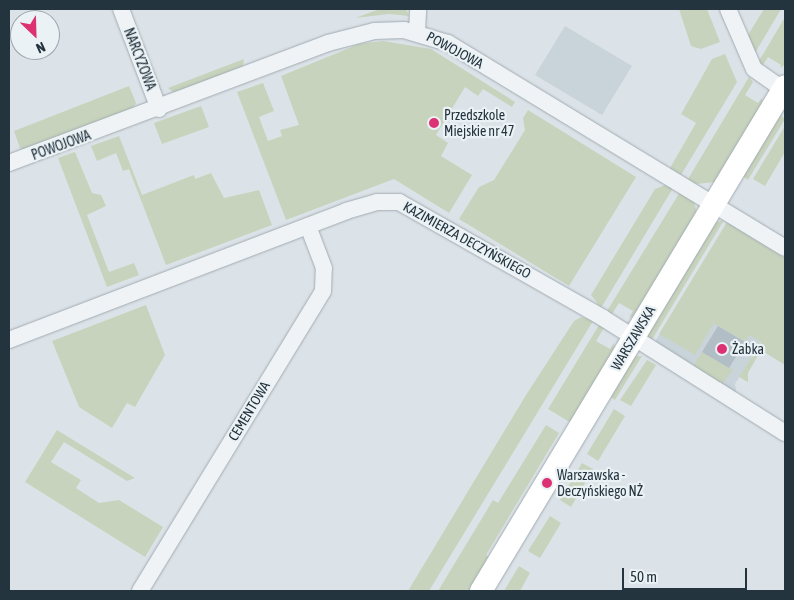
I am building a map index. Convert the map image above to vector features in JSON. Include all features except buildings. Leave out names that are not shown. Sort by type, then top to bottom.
[{"type":"street","name":"NARCYZOWA","points":[[121,9],[159,109]]},
{"type":"street","points":[[417,31],[418,9]]},
{"type":"street","points":[[728,9],[754,69],[784,87]]},
{"type":"street","name":"POWOJOWA","points":[[9,163],[159,109],[354,34],[390,29],[417,31],[448,43],[785,248]]},
{"type":"street","name":"WARSZAWSKA","points":[[481,591],[784,87]]},
{"type":"street","name":"KAZIMIERZA DECZYŃSKIEGO","points":[[9,340],[308,226],[377,202],[406,203],[633,338],[785,433]]},
{"type":"street","name":"CEMENTOWA","points":[[140,591],[323,291],[324,268],[308,226]]},
{"type":"shaded area","points":[[565,26],[632,66],[602,115],[535,75]]},
{"type":"shaded area","points":[[684,294],[761,342],[735,384],[737,396],[653,345]]},
{"type":"green space","points":[[380,9],[406,9],[409,16],[389,14],[355,18]]},
{"type":"green space","points":[[679,9],[707,9],[720,42],[701,49],[691,46]]},
{"type":"green space","points":[[764,9],[781,9],[755,53],[748,35]]},
{"type":"green space","points":[[785,17],[785,65],[780,68],[781,65],[768,57],[763,65],[759,61]]},
{"type":"green space","points":[[383,41],[431,49],[515,102],[512,107],[483,89],[478,96],[465,87],[436,135],[448,143],[441,156],[472,175],[449,213],[394,179],[286,220],[237,92],[263,83],[274,111],[259,117],[268,141],[282,136],[280,130],[299,125],[281,76],[359,44]]},
{"type":"green space","points":[[725,54],[737,82],[681,175],[670,168],[696,123],[681,114],[712,59]]},
{"type":"green space","points":[[244,59],[243,66],[174,93],[168,88]]},
{"type":"green space","points":[[749,77],[753,82],[745,95],[758,103],[762,98],[762,105],[715,182],[696,184],[688,179]]},
{"type":"green space","points":[[129,86],[136,103],[133,109],[25,151],[20,148],[14,131]]},
{"type":"green space","points":[[201,106],[209,127],[162,144],[154,123]]},
{"type":"green space","points":[[528,110],[636,177],[569,286],[459,219],[479,187],[494,180],[525,130],[523,118]]},
{"type":"green space","points":[[779,114],[785,119],[748,180],[742,176]]},
{"type":"green space","points":[[785,126],[785,152],[765,186],[753,179]]},
{"type":"green space","points":[[119,136],[142,195],[194,175],[195,179],[211,173],[224,198],[259,190],[272,225],[166,265],[129,169],[123,171],[116,153],[97,161],[91,146]]},
{"type":"green space","points":[[75,152],[92,193],[101,195],[106,206],[87,215],[109,272],[134,263],[139,275],[107,287],[58,158]]},
{"type":"green space","points":[[665,185],[673,188],[601,308],[591,295],[655,189]]},
{"type":"green space","points":[[680,192],[694,202],[697,213],[635,315],[629,318],[633,311],[619,303],[612,314],[607,311]]},
{"type":"green space","points":[[724,220],[650,343],[647,334],[714,223]]},
{"type":"green space","points":[[727,222],[785,258],[785,365],[761,350],[748,373],[748,382],[739,377],[761,342],[749,335],[745,342],[714,323],[695,355],[659,334]]},
{"type":"green space","points":[[146,305],[165,355],[135,407],[127,403],[112,428],[79,407],[52,341]]},
{"type":"green space","points":[[581,317],[593,321],[429,591],[408,591],[526,395],[574,321]]},
{"type":"green space","points":[[599,325],[604,328],[596,341],[610,349],[614,343],[614,352],[573,424],[548,409]]},
{"type":"green space","points":[[702,352],[733,370],[723,383],[719,384],[692,368]]},
{"type":"green space","points":[[636,356],[642,356],[615,400],[609,396]]},
{"type":"green space","points":[[647,360],[656,365],[631,406],[620,400]]},
{"type":"green space","points":[[614,409],[625,416],[598,461],[587,454]]},
{"type":"green space","points":[[546,425],[559,433],[486,555],[491,559],[470,591],[438,591],[493,500],[498,503]]},
{"type":"green space","points":[[57,430],[135,478],[127,481],[64,442],[51,462],[81,480],[76,488],[99,503],[119,500],[163,527],[145,557],[25,482]]},
{"type":"green space","points":[[582,463],[593,469],[571,507],[560,500]]},
{"type":"green space","points":[[550,516],[561,523],[540,558],[528,551]]},
{"type":"green space","points":[[519,566],[530,573],[520,591],[504,591]]},
{"type":"place","name":"Przedszkole Miejskie nr 47","points":[[434,123]]},
{"type":"place","name":"Żabka","points":[[722,349]]},
{"type":"place","name":"Warszawska - Deczyńskiego NŻ","points":[[547,483]]}]
